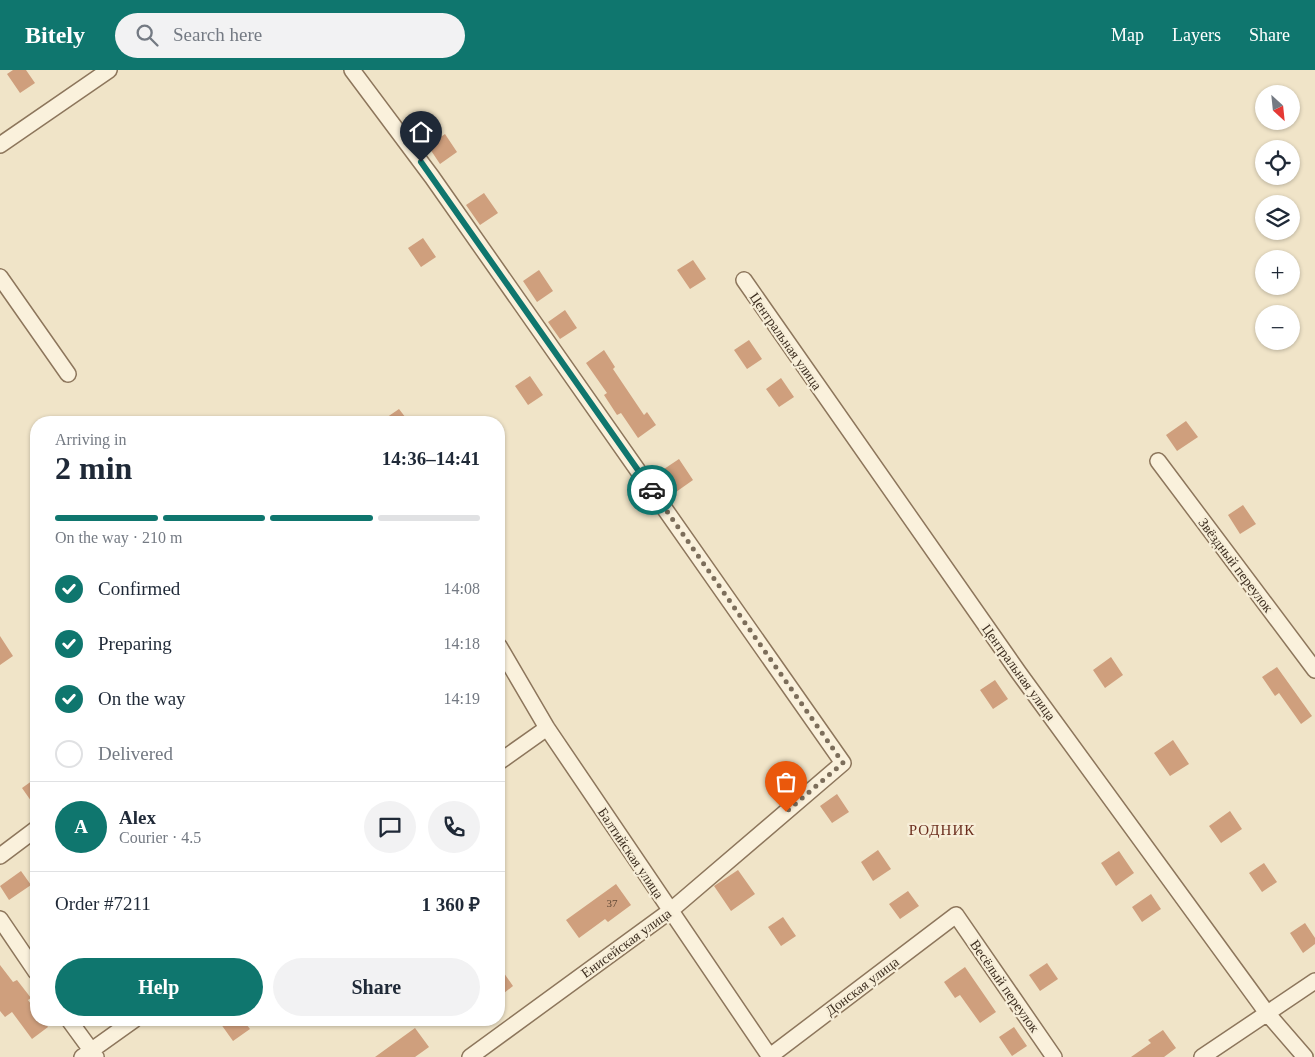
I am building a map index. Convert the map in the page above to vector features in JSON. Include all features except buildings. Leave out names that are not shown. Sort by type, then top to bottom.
[{"type":"street","points":[[0,145],[109,70]]},
{"type":"street","name":"Енисейская улица","points":[[352,70],[432,177],[843,763],[670,911],[470,1057]]},
{"type":"street","points":[[0,276],[68,374]]},
{"type":"street","name":"Центральная улица","points":[[744,280],[1019,673],[1267,1013],[1305,1057]]},
{"type":"street","name":"Звёздный переулок","points":[[1158,461],[1315,670]]},
{"type":"street","name":"Балтийская улица","points":[[505,656],[547,728],[770,1057]]},
{"type":"street","points":[[505,758],[547,728]]},
{"type":"street","points":[[0,856],[30,834]]},
{"type":"street","name":"Донская улица","points":[[770,1057],[956,915]]},
{"type":"street","name":"Весёлый переулок","points":[[956,915],[1054,1057]]},
{"type":"street","points":[[0,919],[30,963]]},
{"type":"street","points":[[1202,1057],[1315,981]]},
{"type":"street","points":[[73,1026],[90,1055],[126,1026]]},
{"type":"way so far","points":[[652,490],[843,763],[786,812]]},
{"type":"district","name":"РОДНИК","points":[[942,830]]},
{"type":"route","points":[[421,162],[652,490]]}]
